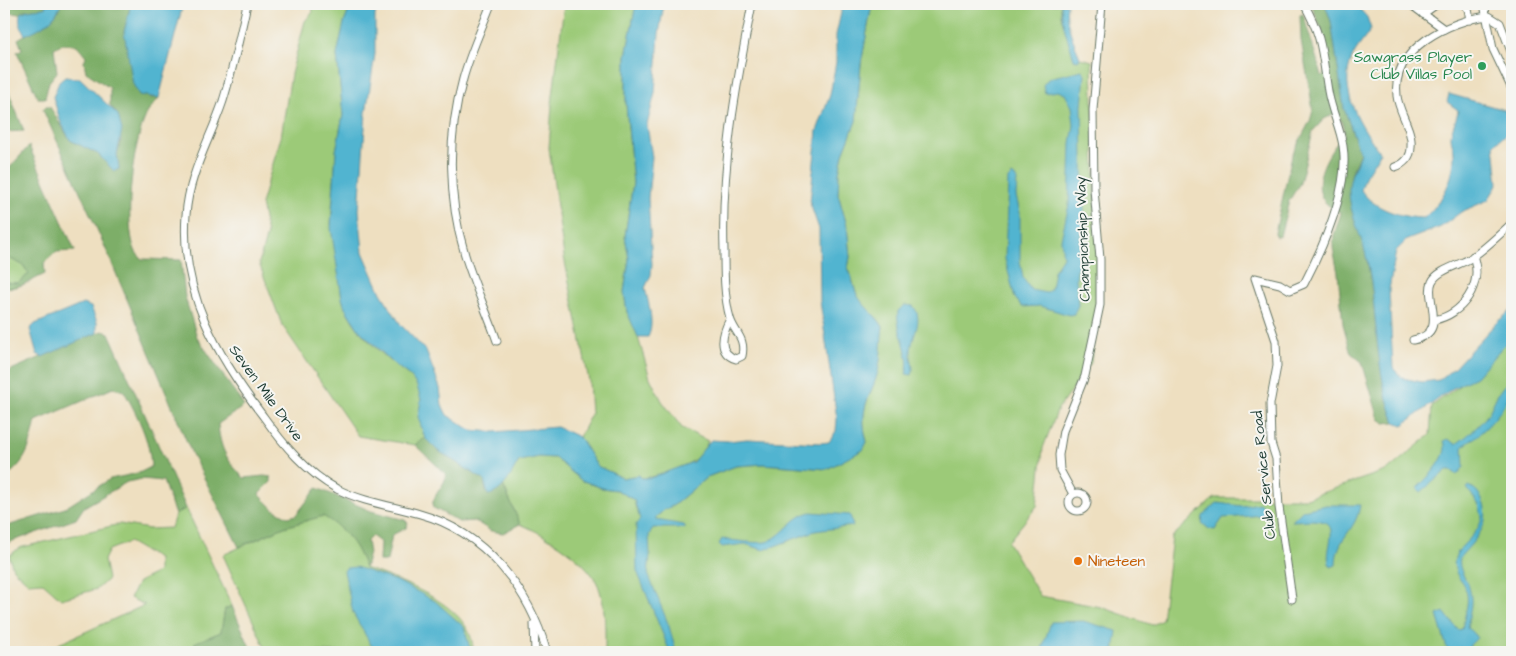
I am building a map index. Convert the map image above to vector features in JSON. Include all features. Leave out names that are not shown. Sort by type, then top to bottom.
[{"type":"street","name":"Seven Mile Drive","points":[[247,4],[223,101],[196,167],[188,200],[185,230],[189,273],[199,311],[208,333],[219,354],[250,399],[291,452],[312,472],[350,495],[427,516],[464,534],[487,551],[518,588],[547,652]]},
{"type":"street","points":[[492,4],[463,78],[454,124],[452,169],[455,211],[463,247],[497,341]]},
{"type":"street","points":[[730,319],[726,327],[723,349],[727,356],[736,359],[742,356],[744,346],[730,319],[724,263],[724,182],[730,120],[752,4]]},
{"type":"street","name":"Championship Way","points":[[1073,494],[1060,470],[1059,456],[1063,431],[1085,376],[1100,305],[1100,259],[1094,188],[1093,110],[1102,4]]},
{"type":"street","name":"Club Service Road","points":[[1292,599],[1279,507],[1276,459],[1271,443],[1270,404],[1277,366],[1276,341],[1255,278],[1280,284],[1290,290],[1304,284],[1323,246],[1334,214],[1343,170],[1343,145],[1330,103],[1319,34],[1304,4]]},
{"type":"street","points":[[1410,4],[1444,28]]},
{"type":"street","points":[[1423,14],[1437,4]]},
{"type":"street","points":[[1464,4],[1468,9],[1470,20]]},
{"type":"street","points":[[1484,4],[1485,17],[1493,49],[1512,89]]},
{"type":"street","points":[[1396,167],[1408,158],[1412,147],[1397,97],[1401,72],[1418,46],[1444,28],[1470,20],[1494,17],[1500,23],[1512,54]]},
{"type":"street","points":[[1413,340],[1424,336],[1434,320],[1432,283],[1439,275],[1473,256],[1512,223]]},
{"type":"street","points":[[1434,320],[1451,316],[1472,291],[1477,276],[1473,256]]},
{"type":"street","name":"Seven Mile Drive","points":[[532,616],[535,652]]},
{"type":"green space","points":[[4,4],[46,4],[45,8],[25,10],[20,14],[4,12]]},
{"type":"green space","points":[[61,4],[131,4],[124,32],[150,98],[159,98],[149,110],[143,122],[134,158],[130,200],[132,237],[136,251],[142,259],[181,260],[185,297],[197,337],[244,406],[218,424],[225,454],[244,478],[271,477],[271,482],[259,494],[275,510],[288,517],[296,515],[317,488],[371,511],[405,520],[408,523],[406,528],[392,535],[387,561],[379,561],[380,542],[372,536],[367,541],[369,553],[365,568],[349,538],[338,526],[323,516],[284,527],[239,547],[192,454],[105,247],[43,110],[45,107],[50,107],[70,140],[98,154],[114,171],[119,169],[117,154],[121,141],[118,115],[110,105],[110,88],[86,72],[84,62],[86,56],[77,45],[62,44],[54,48],[57,72],[49,82],[45,98],[38,98],[17,52],[22,49],[18,39],[54,17]]},
{"type":"green space","points":[[312,4],[345,4],[349,10],[337,55],[343,115],[336,151],[331,223],[342,298],[351,318],[363,335],[411,377],[419,388],[421,423],[425,438],[415,445],[358,436],[282,325],[259,263],[267,234],[261,204],[281,137],[291,74],[305,21],[313,12]]},
{"type":"green space","points":[[564,4],[636,4],[626,56],[626,104],[633,183],[625,236],[629,259],[624,292],[627,312],[635,327],[650,378],[662,401],[682,428],[708,441],[704,450],[696,459],[655,476],[641,478],[639,475],[623,478],[597,466],[579,437],[591,414],[589,381],[564,257],[549,148],[552,104]]},
{"type":"green space","points":[[872,4],[1061,4],[1061,16],[1075,60],[1080,58],[1092,61],[1098,290],[1091,363],[1058,409],[1043,448],[1037,506],[1008,542],[1040,596],[1101,607],[1152,625],[1162,620],[1172,537],[1214,498],[1307,498],[1388,470],[1430,435],[1432,406],[1468,379],[1512,334],[1512,652],[605,652],[605,621],[600,591],[596,580],[567,550],[520,524],[503,485],[519,461],[539,457],[555,458],[581,480],[602,488],[617,490],[634,500],[636,509],[656,517],[674,505],[707,477],[736,466],[763,464],[827,469],[860,451],[867,442],[864,429],[865,408],[878,372],[883,327],[861,302],[855,290],[848,268],[850,257],[847,226],[838,194],[839,172],[843,154],[856,121],[861,64]]},
{"type":"green space","points":[[1311,4],[1325,4],[1331,21],[1344,108],[1360,153],[1351,175],[1352,200],[1371,281],[1383,382],[1395,422],[1385,423],[1379,419],[1362,362],[1351,353],[1343,324],[1338,273],[1333,248],[1334,235],[1341,213],[1325,202],[1319,185],[1320,176],[1328,157],[1344,135],[1344,126],[1337,113],[1324,119],[1313,131],[1300,183],[1289,201],[1280,236],[1276,237],[1275,233],[1292,155],[1310,121],[1313,110],[1301,40],[1300,15],[1303,14],[1322,76],[1329,70],[1321,28]]},
{"type":"green space","points":[[4,80],[24,131],[4,132]]},
{"type":"green space","points":[[29,146],[75,251],[56,252],[44,263],[45,274],[20,286],[9,288],[4,287],[4,282],[18,283],[29,274],[23,265],[4,256],[6,197],[4,196],[4,174]]},
{"type":"green space","points":[[4,256],[23,265],[29,274],[18,283],[4,282]]},
{"type":"green space","points":[[102,331],[109,333],[186,508],[175,515],[163,481],[142,479],[127,482],[84,507],[76,519],[4,544],[4,527],[65,508],[110,479],[139,473],[151,467],[148,447],[138,418],[124,391],[113,388],[36,421],[23,460],[4,478],[4,373]]},
{"type":"green space","points":[[425,438],[437,450],[484,480],[486,492],[494,493],[503,485],[520,524],[503,533],[491,531],[475,521],[459,522],[432,507],[446,474],[415,445]]},
{"type":"green space","points":[[186,508],[232,606],[225,609],[221,632],[195,643],[201,649],[194,652],[41,652],[145,605],[130,598],[138,582],[158,572],[158,559],[129,542],[109,550],[104,560],[108,579],[97,589],[61,599],[42,582],[28,583],[13,569],[9,556],[19,548],[120,524],[149,529],[171,528],[175,515]]},
{"type":"green space","points":[[323,516],[338,526],[349,538],[365,568],[415,588],[449,608],[462,621],[470,635],[473,652],[267,652],[223,555],[284,527]]},
{"type":"green space","points":[[232,606],[252,652],[228,652],[224,645],[201,649],[194,643],[221,632],[225,609]]},
{"type":"water","points":[[46,4],[61,4],[55,15],[42,27],[25,35],[20,21],[22,13],[45,8]]},
{"type":"water","points":[[131,4],[183,4],[159,98],[139,95],[133,84],[124,32]]},
{"type":"water","points":[[355,4],[379,4],[375,15],[375,54],[366,113],[359,210],[363,252],[381,293],[401,325],[426,351],[440,388],[442,405],[447,415],[471,430],[494,432],[557,427],[579,437],[597,466],[623,478],[639,475],[641,478],[650,478],[693,462],[711,440],[747,439],[821,443],[829,442],[836,431],[837,419],[820,301],[819,229],[810,203],[817,131],[830,95],[836,62],[836,35],[843,4],[872,4],[861,64],[856,121],[843,154],[839,172],[838,194],[847,226],[850,257],[848,268],[855,291],[883,327],[878,372],[865,407],[864,428],[867,442],[863,450],[827,469],[763,464],[736,466],[707,477],[674,505],[656,517],[656,520],[684,525],[686,528],[653,528],[649,535],[650,555],[648,574],[669,626],[676,652],[670,652],[637,571],[636,525],[640,519],[634,500],[617,490],[602,488],[581,480],[555,458],[539,457],[519,461],[503,487],[488,495],[484,480],[437,450],[425,438],[418,417],[421,400],[417,386],[411,377],[394,364],[359,330],[345,308],[331,228],[336,151],[343,115],[337,55],[344,23],[349,10]]},
{"type":"water","points":[[636,4],[664,4],[659,34],[655,93],[647,125],[652,157],[648,198],[652,264],[651,275],[645,288],[651,319],[648,337],[638,337],[627,312],[624,292],[629,259],[625,236],[633,183],[626,104],[626,56]]},
{"type":"water","points":[[1061,4],[1067,4],[1068,25],[1080,58],[1079,60],[1074,59],[1064,25]]},
{"type":"water","points":[[1325,4],[1355,4],[1367,17],[1371,29],[1352,58],[1348,71],[1348,84],[1350,96],[1359,120],[1380,153],[1365,177],[1361,190],[1373,202],[1398,214],[1424,218],[1442,197],[1450,180],[1454,162],[1451,137],[1458,110],[1447,102],[1449,94],[1505,110],[1509,123],[1507,134],[1494,144],[1498,184],[1488,200],[1461,212],[1441,227],[1407,240],[1396,251],[1389,290],[1393,368],[1402,378],[1422,382],[1439,380],[1454,368],[1497,322],[1512,310],[1512,336],[1476,377],[1453,388],[1403,425],[1395,422],[1383,382],[1371,281],[1367,260],[1353,216],[1349,190],[1350,180],[1360,153],[1344,108],[1331,21]]},
{"type":"water","points":[[1082,70],[1085,74],[1082,106],[1084,212],[1076,278],[1078,305],[1074,314],[1069,315],[1040,306],[1022,307],[1015,298],[1005,259],[1008,179],[1012,175],[1017,179],[1016,196],[1020,213],[1020,261],[1023,278],[1031,290],[1046,293],[1051,289],[1054,271],[1063,257],[1061,239],[1069,205],[1071,143],[1074,125],[1072,107],[1065,94],[1058,91],[1045,93],[1043,85],[1049,78]]},
{"type":"water","points":[[65,77],[80,78],[118,115],[122,130],[117,154],[119,169],[114,171],[98,154],[70,140],[60,120],[53,97],[59,82]]},
{"type":"water","points":[[83,304],[91,307],[97,322],[97,333],[42,357],[37,354],[30,329],[35,324]]},
{"type":"water","points":[[905,305],[913,306],[918,317],[911,352],[912,375],[906,374],[908,366],[906,350],[898,319],[898,311]]},
{"type":"water","points":[[1512,381],[1511,390],[1502,409],[1479,434],[1463,446],[1464,467],[1457,475],[1451,470],[1447,470],[1421,492],[1417,488],[1432,473],[1444,454],[1444,441],[1448,439],[1456,444],[1471,432],[1488,414],[1503,387]]},
{"type":"water","points":[[1469,486],[1480,495],[1486,516],[1481,531],[1460,557],[1459,562],[1471,596],[1467,628],[1477,638],[1470,645],[1468,652],[1448,652],[1437,615],[1444,612],[1458,630],[1462,629],[1467,607],[1467,594],[1456,573],[1455,558],[1460,549],[1477,530],[1482,517],[1479,505],[1467,488]]},
{"type":"water","points":[[1217,503],[1242,506],[1259,503],[1267,510],[1266,515],[1223,518],[1215,530],[1209,529],[1202,523],[1203,516]]},
{"type":"water","points":[[1326,505],[1360,505],[1355,522],[1339,547],[1336,565],[1331,567],[1328,555],[1331,534],[1327,524],[1318,520],[1292,521],[1303,510]]},
{"type":"water","points":[[811,512],[850,515],[853,526],[815,531],[764,550],[745,544],[722,547],[719,544],[722,539],[753,542],[769,541],[799,517]]},
{"type":"water","points":[[356,567],[399,582],[435,601],[464,627],[471,652],[375,652],[353,613],[344,571],[346,568]]},
{"type":"water","points":[[1083,621],[1117,631],[1114,652],[1041,652],[1051,622]]},
{"type":"place","name":"Sawgrass Player Club Villas Pool","points":[[1482,66]]},
{"type":"place","name":"Nineteen","points":[[1078,561]]}]
